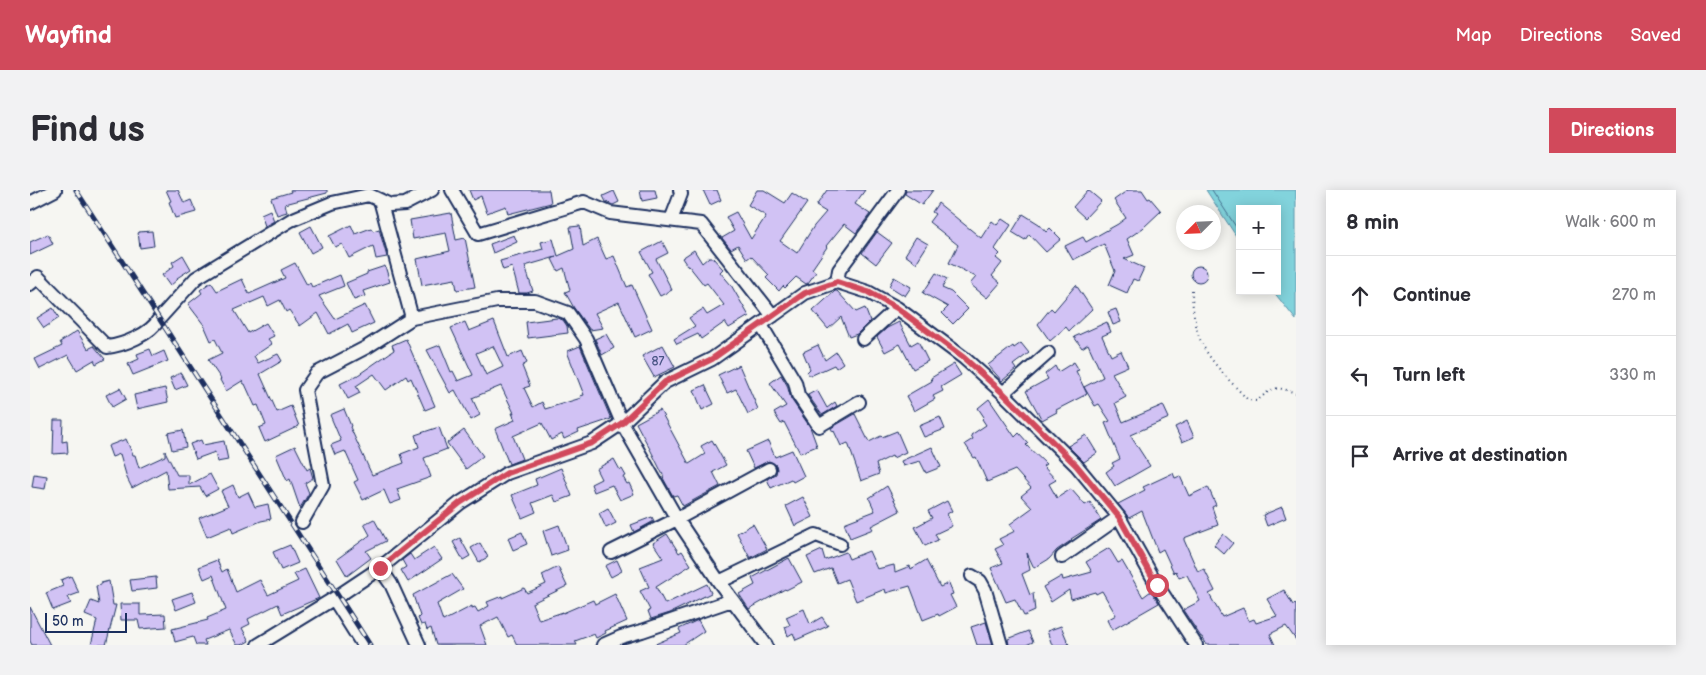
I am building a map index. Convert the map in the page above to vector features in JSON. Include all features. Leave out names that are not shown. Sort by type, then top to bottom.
[{"type":"street","points":[[30,204],[55,190]]},
{"type":"street","points":[[30,284],[38,277],[107,347],[122,346],[155,326],[159,319],[196,278],[291,220],[332,203],[369,195],[390,205],[405,204],[432,190]]},
{"type":"street","points":[[452,190],[478,234],[584,202],[610,213],[701,224],[773,316]]},
{"type":"street","points":[[671,220],[680,190]]},
{"type":"street","points":[[837,282],[839,270],[898,190]]},
{"type":"street","points":[[380,200],[412,318]]},
{"type":"street","points":[[258,645],[334,599],[380,568],[460,503],[507,473],[592,443],[622,423],[665,382],[712,359],[805,293],[837,282],[868,292],[897,308],[964,358],[1003,393],[1076,465],[1119,517],[1157,585],[1196,645]]},
{"type":"street","points":[[302,522],[324,485],[305,390],[317,373],[367,347],[412,318],[497,301],[535,301],[568,313],[586,339],[622,423],[677,519],[719,582],[766,645]]},
{"type":"street","points":[[863,339],[897,308]]},
{"type":"street","points":[[761,325],[795,382],[798,395],[819,426],[859,402]]},
{"type":"street","points":[[1003,393],[1048,354]]},
{"type":"street","points":[[611,552],[677,519],[768,469]]},
{"type":"street","points":[[1062,557],[1119,517]]},
{"type":"street","points":[[719,582],[816,535],[840,544]]},
{"type":"street","points":[[380,568],[391,584],[419,645]]},
{"type":"street","points":[[972,576],[980,581],[985,590],[1001,645]]},
{"type":"street","points":[[334,599],[363,645]]},
{"type":"street","points":[[603,645],[621,637],[732,600]]},
{"type":"path","points":[[1192,290],[1192,309],[1201,342],[1225,375],[1248,400],[1257,401],[1270,389],[1282,388],[1296,393]]},
{"type":"water","points":[[1206,190],[1296,190],[1296,320],[1276,295],[1281,295],[1281,205],[1236,205],[1236,236],[1221,213],[1221,205],[1216,205]]},
{"type":"building","points":[[166,190],[178,190],[184,203],[191,200],[196,212],[175,218]]},
{"type":"building","points":[[290,190],[327,190],[327,193],[285,204],[287,212],[277,215],[271,198],[291,192]]},
{"type":"building","points":[[469,190],[549,190],[551,203],[508,214],[506,206],[487,213],[481,196],[473,200]]},
{"type":"building","points":[[640,190],[655,190],[657,198],[642,201]]},
{"type":"building","points":[[703,190],[717,190],[721,200],[710,205]]},
{"type":"building","points":[[757,190],[764,190],[785,203],[792,193],[807,203],[780,241],[797,253],[814,226],[826,212],[816,206],[827,190],[865,190],[855,204],[870,214],[856,233],[844,224],[826,246],[812,269],[816,272],[808,283],[806,284],[796,277],[779,291],[766,278],[769,275],[751,256],[747,259],[738,245],[731,249],[722,238],[734,231],[726,217],[736,212],[751,239],[766,216],[748,205]]},
{"type":"building","points":[[906,190],[933,190],[922,205],[905,194]]},
{"type":"building","points":[[1088,190],[1101,201],[1085,218],[1073,207]]},
{"type":"building","points":[[1128,190],[1142,190],[1148,199],[1150,198],[1161,211],[1143,228],[1127,239],[1134,255],[1124,259],[1144,268],[1138,281],[1133,279],[1127,293],[1109,285],[1115,271],[1104,244],[1073,260],[1065,246],[1083,237],[1086,242],[1126,218],[1114,200]]},
{"type":"building","points":[[614,191],[619,202],[613,205],[606,202],[603,196]]},
{"type":"building","points":[[938,203],[981,238],[992,221],[997,225],[1002,219],[1011,225],[995,249],[1000,254],[996,258],[1002,263],[992,276],[1000,283],[987,298],[970,284],[976,277],[949,263],[958,245],[929,222],[935,214],[932,212]]},
{"type":"building","points":[[270,210],[274,221],[265,226],[261,214]]},
{"type":"building","points":[[451,213],[456,240],[465,238],[475,287],[457,290],[455,279],[422,285],[417,259],[450,251],[446,233],[413,239],[410,220]]},
{"type":"building","points":[[1023,214],[1039,224],[1046,232],[1050,228],[1061,239],[1046,252],[1029,234],[1025,240],[1012,232]]},
{"type":"building","points":[[351,225],[355,234],[371,228],[373,231],[379,229],[387,257],[376,259],[373,246],[349,258],[342,244],[335,247],[329,236]]},
{"type":"building","points":[[311,226],[322,247],[311,253],[300,232]]},
{"type":"building","points":[[580,226],[583,246],[597,239],[606,259],[614,256],[627,287],[632,285],[652,329],[635,337],[619,302],[595,313],[603,328],[590,330],[565,292],[570,290],[564,268],[558,271],[552,259],[556,257],[525,266],[533,291],[527,293],[519,293],[512,267],[503,270],[500,261],[543,249],[541,242],[553,239],[558,256],[574,249],[570,227]]},
{"type":"building","points":[[152,231],[154,246],[140,248],[138,232]]},
{"type":"building","points":[[877,232],[892,243],[876,264],[862,253]]},
{"type":"building","points":[[48,234],[53,244],[30,255],[30,242]]},
{"type":"building","points":[[514,235],[517,242],[493,253],[490,244]]},
{"type":"building","points":[[916,237],[928,244],[916,263],[905,255]]},
{"type":"building","points":[[662,241],[668,253],[656,259],[672,290],[660,296],[648,274],[652,272],[641,252]]},
{"type":"building","points":[[694,250],[702,263],[709,257],[712,257],[723,269],[720,272],[731,285],[749,316],[729,328],[725,322],[701,339],[698,334],[677,344],[674,339],[695,326],[689,318],[703,309],[707,315],[724,305],[707,283],[704,285],[682,258]]},
{"type":"building","points":[[183,255],[191,269],[177,278],[170,286],[162,275],[174,266],[172,262]]},
{"type":"building","points":[[295,263],[307,285],[310,283],[312,287],[340,275],[344,286],[319,296],[335,319],[365,305],[374,323],[352,333],[348,324],[329,334],[318,313],[300,326],[289,310],[286,312],[280,300],[268,306],[264,297],[234,310],[248,333],[266,323],[274,336],[268,339],[272,344],[254,356],[258,363],[278,354],[282,361],[260,374],[277,412],[291,406],[299,426],[265,442],[259,428],[266,425],[258,405],[255,406],[242,381],[226,391],[221,379],[208,360],[222,353],[215,339],[211,341],[204,325],[188,304],[202,293],[200,290],[211,282],[217,291],[242,279],[249,294],[285,278],[281,270]]},
{"type":"building","points":[[385,266],[390,282],[363,291],[365,296],[354,300],[346,283],[367,274],[367,272]]},
{"type":"building","points":[[1199,266],[1205,268],[1207,274],[1205,280],[1199,282],[1193,280],[1191,274],[1193,268]]},
{"type":"building","points":[[936,273],[947,279],[942,288],[951,292],[968,309],[953,324],[942,313],[948,307],[923,293]]},
{"type":"building","points":[[894,277],[911,287],[905,296],[889,286]]},
{"type":"building","points":[[1076,285],[1092,309],[1069,331],[1066,327],[1050,341],[1038,324],[1051,308],[1054,311]]},
{"type":"building","points":[[835,291],[856,312],[865,308],[870,321],[857,334],[849,337],[841,317],[828,329],[813,311]]},
{"type":"building","points":[[53,308],[59,318],[44,328],[37,318]]},
{"type":"building","points":[[1116,309],[1121,322],[1113,325],[1108,312]]},
{"type":"building","points":[[557,318],[563,320],[567,326],[568,333],[528,338],[526,322]]},
{"type":"building","points":[[494,321],[508,357],[522,351],[527,363],[522,366],[530,386],[524,388],[533,407],[542,402],[545,409],[581,398],[580,396],[584,395],[568,354],[568,351],[580,346],[611,419],[578,430],[579,432],[564,439],[562,434],[551,440],[542,423],[513,436],[522,459],[509,464],[495,429],[515,420],[512,413],[514,413],[501,386],[472,398],[480,415],[471,420],[455,390],[450,393],[427,350],[440,345],[451,372],[453,371],[458,381],[473,375],[451,328],[465,322],[469,331]],"holes":[[[493,346],[503,367],[486,375],[476,353]]]},
{"type":"building","points":[[899,322],[911,345],[918,341],[928,361],[913,369],[900,344],[885,352],[877,337],[887,328]]},
{"type":"building","points":[[1107,322],[1111,332],[1102,336],[1111,356],[1121,351],[1128,366],[1112,373],[1126,397],[1115,403],[1123,422],[1163,405],[1169,418],[1130,435],[1150,466],[1115,486],[1106,472],[1114,466],[1112,463],[1120,459],[1105,423],[1110,421],[1099,404],[1095,406],[1084,387],[1103,377],[1088,344],[1082,348],[1074,337]]},
{"type":"building","points":[[77,331],[88,349],[94,346],[105,359],[96,364],[94,360],[77,370],[68,355],[40,369],[35,359],[62,346],[60,342]]},
{"type":"building","points":[[606,334],[614,348],[602,355],[595,339]]},
{"type":"building","points":[[406,339],[435,406],[425,410],[411,378],[408,380],[406,376],[386,390],[374,374],[356,386],[360,393],[348,399],[340,384],[358,375],[394,350],[392,345]]},
{"type":"building","points":[[1021,343],[1029,353],[1013,365],[1016,369],[1002,381],[988,365],[1013,346],[1014,348]]},
{"type":"building","points":[[663,345],[675,367],[654,377],[642,356]]},
{"type":"building","points":[[818,345],[825,360],[836,352],[843,363],[836,368],[834,365],[810,376],[807,372],[810,369],[803,352]]},
{"type":"building","points":[[150,349],[153,356],[164,351],[168,361],[133,375],[128,364],[139,359],[137,354]]},
{"type":"building","points":[[1074,362],[1079,370],[1076,371],[1087,394],[1056,410],[1057,412],[1042,420],[1026,391],[1048,379],[1045,374],[1055,366],[1058,372]]},
{"type":"building","points":[[954,364],[961,375],[941,387],[943,391],[933,396],[935,399],[914,411],[906,396],[932,381],[931,378]]},
{"type":"building","points":[[739,365],[758,409],[748,414],[736,389],[727,393],[718,375]]},
{"type":"building","points":[[181,373],[187,385],[175,390],[170,378]]},
{"type":"building","points":[[781,375],[787,385],[791,399],[810,427],[817,446],[800,453],[784,422],[781,424],[774,413],[786,406],[770,383]]},
{"type":"building","points":[[705,385],[714,404],[702,410],[694,390]]},
{"type":"building","points":[[120,388],[126,399],[112,407],[106,395]]},
{"type":"building","points":[[165,388],[168,402],[137,409],[134,395]]},
{"type":"building","points":[[817,390],[827,408],[835,402],[837,406],[822,415],[808,395]]},
{"type":"building","points":[[989,399],[1015,437],[1019,433],[1028,443],[1026,445],[1046,464],[1043,466],[1056,480],[1049,484],[1057,498],[1071,489],[1085,505],[1090,502],[1101,520],[1071,539],[1049,559],[1034,568],[1027,553],[1030,570],[1022,574],[1030,595],[1033,593],[1035,611],[1024,616],[1015,599],[1006,602],[991,568],[1003,563],[995,549],[1003,545],[999,539],[1015,531],[1010,524],[1032,508],[1021,496],[1031,488],[1015,470],[987,482],[976,457],[974,458],[965,444],[973,439],[971,435],[986,425],[982,419],[984,417],[978,408]]},
{"type":"building","points":[[344,409],[350,427],[372,475],[404,463],[401,454],[419,447],[415,435],[439,427],[447,449],[424,458],[431,477],[397,489],[401,500],[390,504],[384,490],[363,500],[354,482],[358,480],[345,451],[335,455],[331,445],[341,441],[330,415]]},
{"type":"building","points":[[660,410],[689,464],[705,454],[701,446],[712,440],[726,465],[713,472],[720,486],[683,506],[677,495],[673,496],[636,423]]},
{"type":"building","points":[[855,414],[869,442],[897,431],[906,452],[876,464],[879,474],[861,481],[848,443],[841,446],[831,428]]},
{"type":"building","points":[[940,417],[945,429],[924,437],[919,426]]},
{"type":"building","points":[[54,420],[63,420],[62,442],[67,441],[68,453],[53,454]]},
{"type":"building","points":[[1187,421],[1194,437],[1182,442],[1175,427]]},
{"type":"building","points":[[183,430],[186,447],[172,450],[168,433]]},
{"type":"building","points":[[464,430],[483,456],[466,469],[447,443]]},
{"type":"building","points":[[1086,435],[1097,453],[1084,462],[1068,446]]},
{"type":"building","points":[[126,439],[133,455],[135,455],[139,468],[165,456],[165,451],[177,475],[189,475],[189,485],[210,474],[218,489],[205,496],[200,487],[168,489],[166,470],[132,488],[120,454],[112,457],[108,446]]},
{"type":"building","points":[[201,440],[203,445],[224,441],[228,460],[217,462],[215,452],[196,459],[190,444]]},
{"type":"building","points":[[768,441],[775,457],[792,450],[804,476],[793,482],[791,479],[771,488],[767,479],[776,474],[776,465],[769,461],[754,468],[746,451]]},
{"type":"building","points":[[295,446],[307,470],[310,468],[313,478],[305,483],[309,493],[300,508],[290,479],[287,481],[276,455]]},
{"type":"building","points":[[932,447],[941,467],[926,473],[920,461],[903,466],[901,461]]},
{"type":"building","points":[[614,459],[626,476],[623,477],[627,484],[629,483],[634,494],[620,500],[612,485],[594,492],[591,484],[601,479],[596,469]]},
{"type":"building","points":[[561,468],[572,496],[556,502],[553,495],[532,503],[536,512],[522,518],[512,495],[537,485],[535,479]]},
{"type":"building","points":[[1173,473],[1175,478],[1180,476],[1189,496],[1208,487],[1216,505],[1212,507],[1218,525],[1184,538],[1184,540],[1198,572],[1204,569],[1215,591],[1209,594],[1222,617],[1243,608],[1249,621],[1254,619],[1256,623],[1277,616],[1267,599],[1284,590],[1293,605],[1296,604],[1296,640],[1286,626],[1270,634],[1275,645],[1207,645],[1201,637],[1183,610],[1200,601],[1187,575],[1179,578],[1176,571],[1174,573],[1163,549],[1158,552],[1142,511],[1129,518],[1118,504],[1145,490],[1143,487]]},
{"type":"building","points":[[34,474],[47,476],[45,489],[32,487]]},
{"type":"building","points":[[233,485],[238,497],[248,492],[255,507],[268,504],[271,519],[261,521],[233,533],[231,527],[207,537],[199,518],[228,506],[221,491]]},
{"type":"building","points":[[887,486],[900,511],[871,526],[873,529],[850,538],[844,523],[875,511],[869,498]]},
{"type":"building","points":[[803,497],[813,517],[795,526],[786,506]]},
{"type":"building","points":[[947,501],[952,511],[947,514],[952,526],[935,534],[938,540],[925,546],[915,527],[932,518],[928,511]]},
{"type":"building","points":[[1282,507],[1286,518],[1267,526],[1263,515]]},
{"type":"building","points":[[608,508],[616,523],[606,528],[599,513]]},
{"type":"building","points":[[652,517],[654,521],[634,532],[631,525]]},
{"type":"building","points":[[374,519],[386,541],[366,551],[371,558],[347,576],[337,559],[370,535],[364,524]]},
{"type":"building","points":[[753,524],[767,549],[750,558],[737,533]]},
{"type":"building","points":[[559,525],[568,550],[551,556],[543,531]]},
{"type":"building","points":[[522,532],[527,544],[513,550],[508,538]]},
{"type":"building","points":[[667,534],[679,553],[682,551],[691,565],[656,587],[665,604],[707,584],[711,593],[670,613],[651,619],[648,611],[650,610],[640,591],[649,587],[640,567],[663,558],[653,543]]},
{"type":"building","points":[[1223,534],[1233,543],[1224,554],[1214,545]]},
{"type":"building","points":[[460,538],[470,556],[463,560],[453,542]]},
{"type":"building","points":[[480,543],[488,557],[479,562],[471,548]]},
{"type":"building","points":[[290,545],[298,563],[281,570],[273,552]]},
{"type":"building","points":[[434,547],[442,559],[408,582],[401,570],[406,567],[402,560],[410,554],[414,560]]},
{"type":"building","points":[[1109,548],[1118,563],[1122,561],[1143,597],[1151,591],[1159,603],[1112,630],[1107,620],[1116,615],[1102,591],[1071,599],[1069,590],[1051,602],[1043,587],[1062,576],[1063,580],[1092,572],[1086,562]]},
{"type":"building","points":[[822,550],[825,560],[846,552],[849,559],[869,551],[877,569],[894,565],[895,572],[910,566],[911,569],[926,560],[940,587],[949,583],[953,594],[950,595],[956,607],[939,616],[938,614],[923,620],[910,586],[886,593],[885,589],[856,601],[847,579],[837,583],[831,568],[815,574],[807,557]]},
{"type":"building","points":[[789,558],[802,582],[749,609],[739,594],[755,585],[752,578]]},
{"type":"building","points":[[217,560],[222,572],[227,569],[236,592],[260,580],[268,595],[298,581],[294,574],[305,569],[319,598],[282,614],[278,604],[248,619],[250,624],[242,628],[249,641],[242,645],[237,645],[229,630],[204,640],[206,645],[196,645],[193,637],[175,642],[172,629],[208,620],[207,618],[226,610],[213,575],[204,579],[199,567]]},
{"type":"building","points":[[617,560],[622,571],[611,577],[605,566]]},
{"type":"building","points":[[558,567],[567,586],[532,603],[539,620],[563,613],[593,600],[595,604],[615,594],[627,621],[605,631],[606,633],[596,638],[594,634],[575,641],[577,645],[517,645],[512,635],[508,637],[498,617],[480,626],[487,645],[436,645],[431,628],[427,630],[425,624],[421,625],[418,618],[420,616],[413,595],[452,574],[463,589],[437,604],[443,621],[472,606],[478,612],[489,606],[487,602],[502,596],[502,598],[524,588],[527,593],[546,584],[542,575]]},
{"type":"building","points":[[71,576],[79,593],[68,597],[71,603],[53,610],[46,593],[63,586],[61,580]]},
{"type":"building","points":[[156,577],[157,588],[132,591],[130,580]]},
{"type":"building","points":[[109,581],[113,605],[116,605],[106,645],[91,645],[97,620],[85,615],[91,601],[99,604],[96,586]]},
{"type":"building","points":[[192,592],[196,602],[176,610],[172,599]]},
{"type":"building","points":[[120,604],[140,604],[140,615],[165,614],[166,627],[140,629],[138,620],[121,620]]},
{"type":"building","points":[[30,607],[50,645],[32,645],[30,641]]},
{"type":"building","points":[[804,609],[810,624],[822,617],[828,626],[796,640],[793,633],[788,636],[785,627],[790,625],[786,617]]},
{"type":"building","points":[[698,620],[704,631],[683,645],[653,645],[681,633],[679,629]]},
{"type":"building","points":[[986,622],[993,645],[977,645],[971,627]]},
{"type":"building","points":[[1061,626],[1069,645],[1052,645],[1047,631]]},
{"type":"building","points":[[1028,631],[1033,642],[1026,645],[1009,645],[1008,639]]},
{"type":"railway","points":[[76,190],[370,645]]},
{"type":"route","points":[[380,568],[460,503],[507,473],[592,443],[622,423],[665,382],[712,359],[805,293],[837,282],[868,292],[897,308],[964,358],[1003,393],[1076,465],[1119,517],[1157,585]]}]
